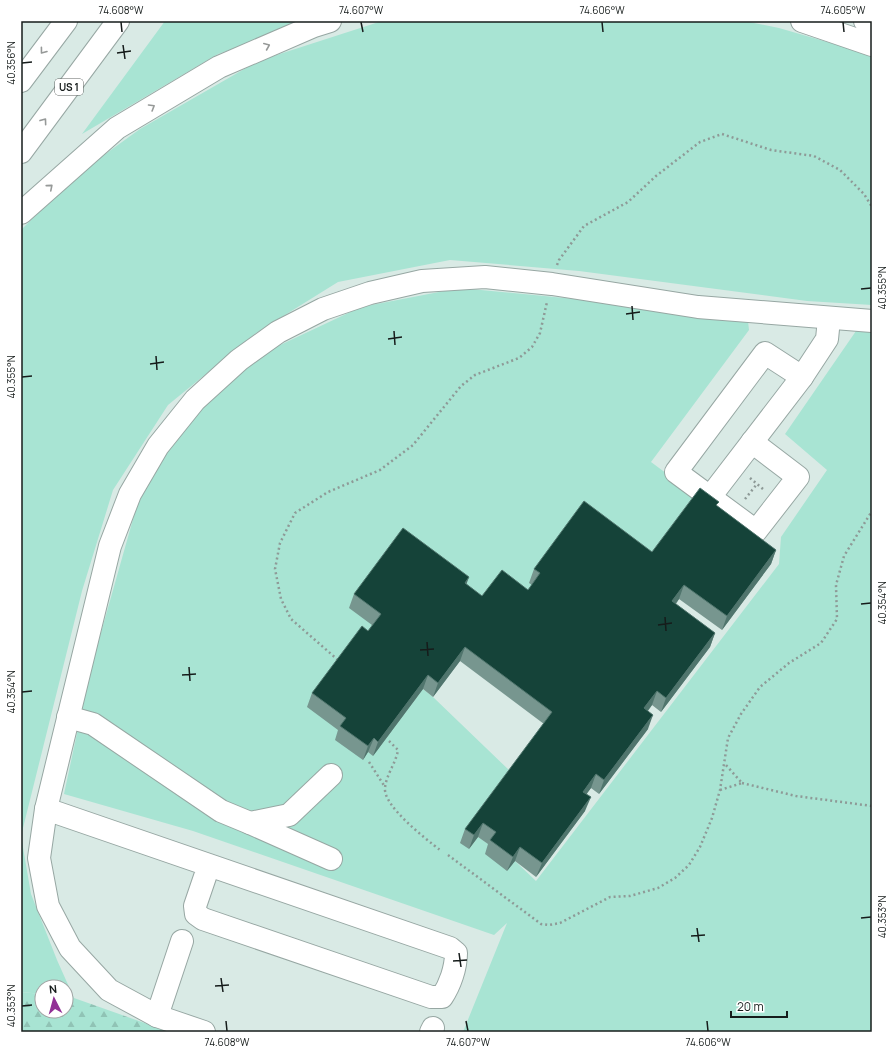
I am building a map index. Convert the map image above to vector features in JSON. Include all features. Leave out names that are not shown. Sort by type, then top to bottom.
[{"type":"main road","points":[[21,81],[66,21]]},
{"type":"main road","name":"US 1","points":[[21,152],[118,21]]},
{"type":"main road","points":[[21,212],[117,128],[219,67],[314,26],[330,21]]},
{"type":"main road","points":[[802,21],[872,45]]},
{"type":"main road","points":[[865,21],[872,25]]},
{"type":"main road","points":[[204,1032],[157,1016],[109,990],[70,948],[48,906],[39,858],[46,810],[110,546],[130,494],[158,446],[195,400],[239,360],[278,332],[323,310],[370,292],[422,281],[484,277],[552,284],[698,306],[829,319],[872,321]]},
{"type":"main road","points":[[710,497],[802,377],[826,339],[829,319]]},
{"type":"main road","points":[[752,442],[798,477],[756,531],[676,472],[765,353],[802,377]]},
{"type":"main road","points":[[68,717],[93,724],[221,811],[332,859]]},
{"type":"main road","points":[[250,823],[289,815],[331,775]]},
{"type":"main road","points":[[46,810],[209,865],[450,948],[456,953],[456,962],[446,990],[442,997],[431,997],[203,919],[196,914],[195,906],[209,865]]},
{"type":"main road","points":[[157,1016],[182,941]]},
{"type":"path","points":[[338,660],[291,620],[281,599],[275,569],[280,543],[295,513],[328,492],[380,470],[413,445],[461,386],[475,375],[519,358],[532,347],[540,333],[559,260],[584,226],[628,202],[656,176],[700,142],[722,134],[771,150],[814,156],[840,170],[864,194],[872,207]]},
{"type":"path","points":[[734,466],[779,501]]},
{"type":"path","points":[[448,855],[541,924],[549,925],[560,922],[610,898],[644,893],[674,878],[689,865],[700,847],[720,790],[728,738],[741,714],[760,687],[789,663],[821,643],[837,619],[836,585],[844,556],[872,511]]},
{"type":"path","points":[[385,787],[398,750],[389,741]]},
{"type":"path","points":[[369,762],[385,787],[386,795],[390,804],[426,839],[440,850]]},
{"type":"path","points":[[725,764],[742,783]]},
{"type":"path","points":[[720,790],[742,783],[796,796],[872,806]]},
{"type":"green space","points":[[165,21],[315,21],[218,54],[82,134]]},
{"type":"green space","points":[[382,21],[744,21],[779,28],[872,55],[872,305],[807,301],[579,271],[450,260],[338,282],[256,333],[168,405],[113,490],[82,591],[21,836],[21,230],[75,176],[140,129],[258,61]]},
{"type":"green space","points":[[460,288],[585,300],[748,321],[749,330],[651,462],[690,491],[695,502],[647,566],[535,587],[477,610],[376,628],[368,752],[373,755],[423,689],[512,773],[469,849],[478,837],[515,861],[536,881],[779,564],[781,537],[827,470],[785,434],[856,331],[872,332],[872,1032],[463,1032],[507,923],[494,935],[193,831],[64,794],[91,668],[137,505],[175,434],[261,354],[361,307]]},
{"type":"green space","points":[[21,836],[31,894],[66,979],[34,979],[34,993],[21,992]]},
{"type":"green space","points":[[21,992],[34,993],[34,1019],[74,1019],[74,998],[170,1032],[21,1032]]},
{"type":"building","points":[[700,488],[719,502],[716,505],[776,550],[727,616],[684,585],[672,601],[715,633],[666,698],[657,691],[644,708],[653,715],[604,780],[596,774],[583,792],[591,797],[542,863],[520,847],[513,857],[490,840],[496,832],[483,823],[474,835],[465,829],[552,712],[465,647],[438,683],[428,675],[378,742],[374,738],[368,746],[340,726],[346,718],[312,693],[362,626],[368,631],[381,614],[354,594],[403,528],[469,577],[465,583],[482,596],[502,570],[528,590],[540,573],[534,569],[584,501],[652,552]]}]
